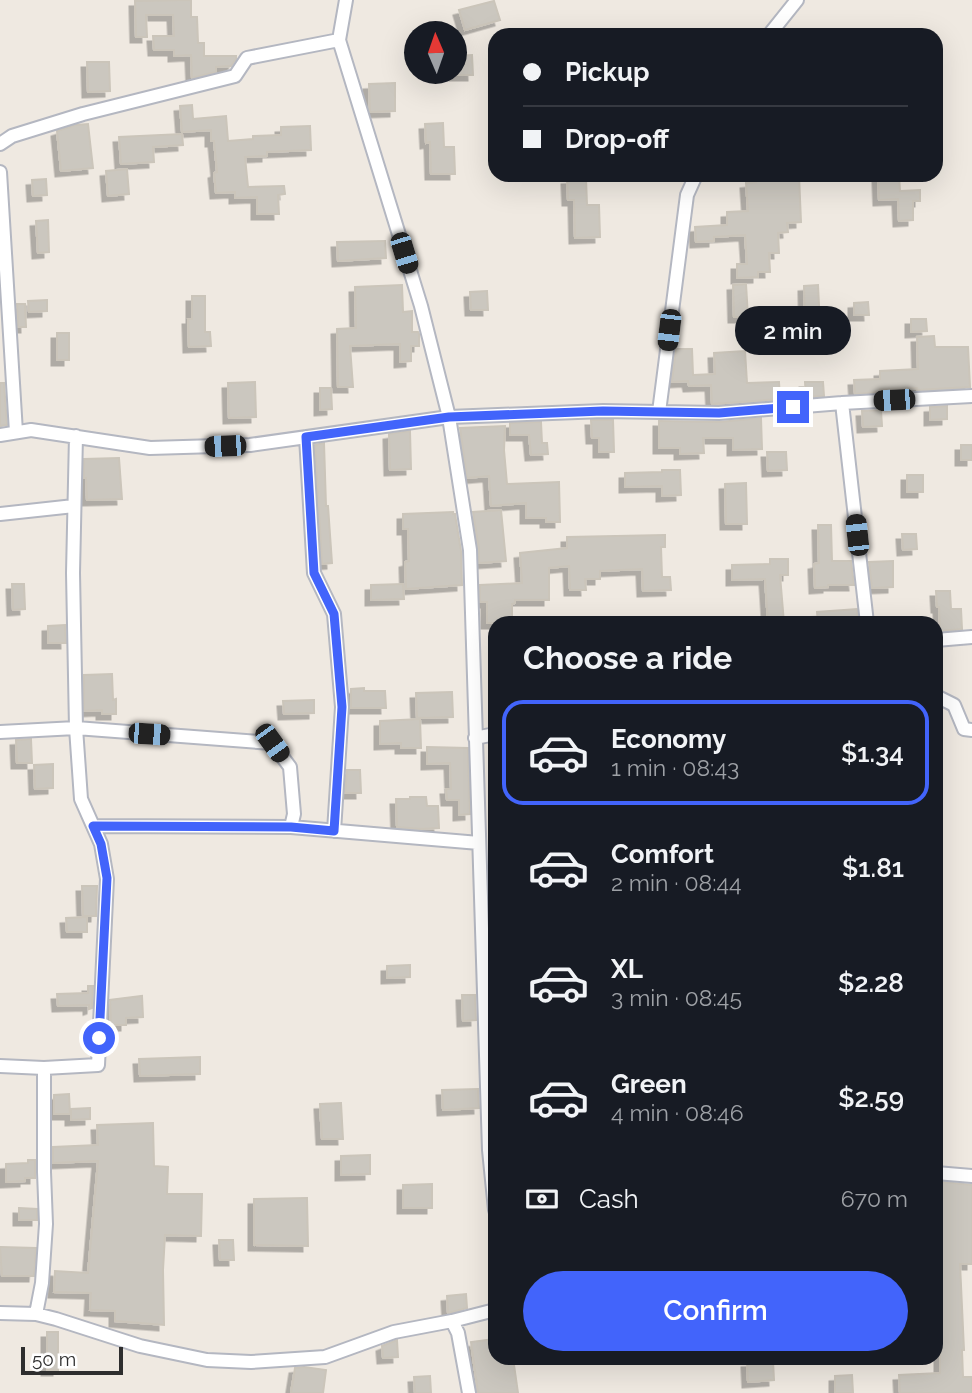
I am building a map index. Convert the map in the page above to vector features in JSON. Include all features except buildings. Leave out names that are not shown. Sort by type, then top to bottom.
[{"type":"street","points":[[346,0],[339,40],[421,306],[449,417],[470,550],[488,1119]]},
{"type":"street","points":[[775,28],[797,0]]},
{"type":"street","points":[[0,144],[12,136],[83,114],[235,76],[247,58],[339,40]]},
{"type":"street","points":[[0,172],[16,432]]},
{"type":"street","points":[[659,412],[687,195],[693,182]]},
{"type":"street","points":[[0,435],[31,430],[150,448],[250,445],[449,417],[603,411],[719,413],[842,403],[972,397]]},
{"type":"street","points":[[842,403],[866,616]]},
{"type":"street","points":[[0,1066],[44,1068],[98,1065],[107,878],[101,844],[81,799],[76,728],[73,573],[76,436]]},
{"type":"street","points":[[306,437],[314,573],[334,614],[342,707],[334,831]]},
{"type":"street","points":[[0,514],[74,506]]},
{"type":"street","points":[[943,639],[972,637]]},
{"type":"street","points":[[943,700],[954,705],[964,729],[972,730]]},
{"type":"street","points":[[0,732],[76,728],[272,743],[290,767],[293,814],[291,827]]},
{"type":"street","points":[[475,738],[488,735]]},
{"type":"street","points":[[93,826],[291,827],[479,843]]},
{"type":"street","points":[[36,1314],[42,1283],[46,1224],[44,1068]]},
{"type":"street","points":[[943,1174],[972,1176]]},
{"type":"street","points":[[0,1313],[36,1314],[140,1346],[207,1360],[251,1362],[325,1357],[394,1332],[488,1312]]},
{"type":"street","points":[[452,1321],[458,1333],[469,1393]]},
{"type":"route","points":[[99,1038],[107,878],[101,844],[93,826],[291,827],[334,831],[342,707],[334,614],[314,573],[306,437],[449,417],[603,411],[719,413],[793,407]]}]
